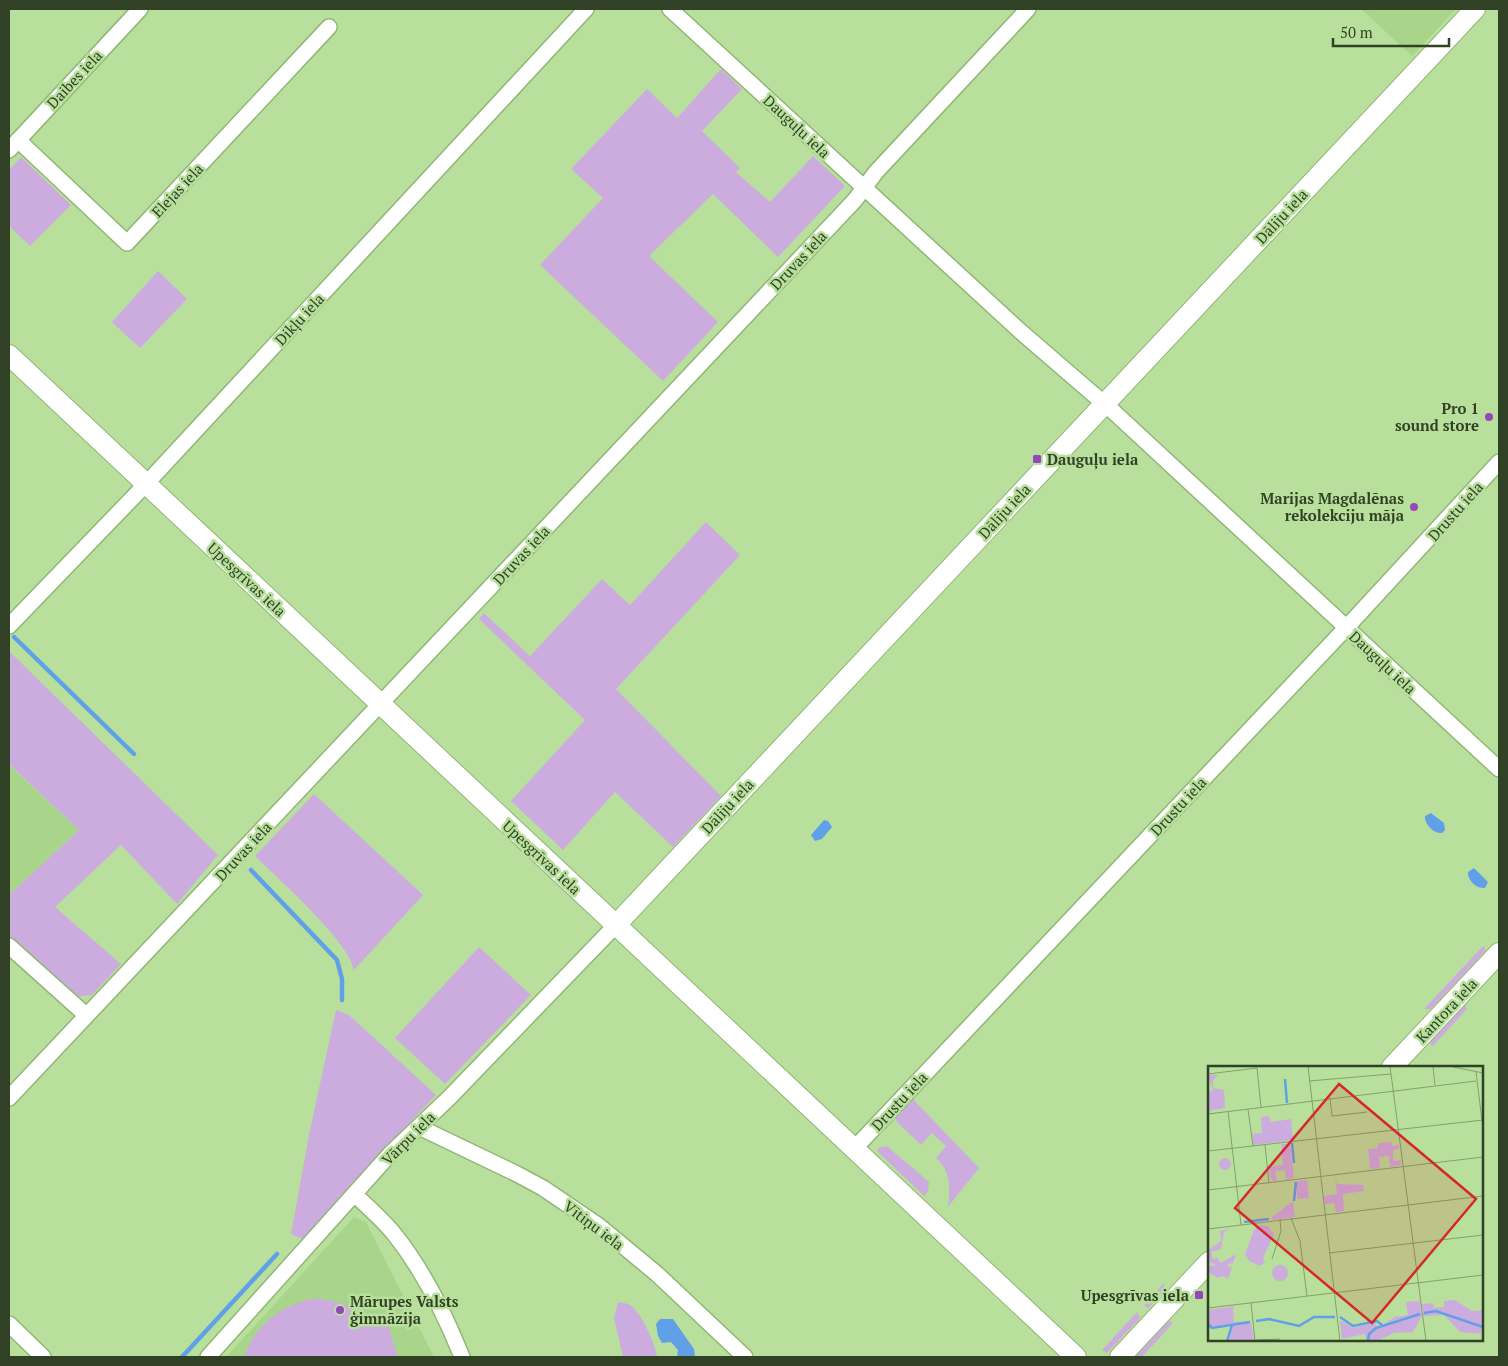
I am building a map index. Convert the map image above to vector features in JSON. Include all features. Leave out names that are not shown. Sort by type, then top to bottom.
[{"type":"street","name":"Daibes iela","points":[[13,145],[140,9]]},
{"type":"street","name":"Dikļu iela","points":[[9,626],[146,484],[586,9]]},
{"type":"street","name":"Dauguļu iela","points":[[670,9],[1020,331],[1105,403],[1499,769]]},
{"type":"street","name":"Druvas iela","points":[[9,1098],[855,200],[876,172],[1028,9]]},
{"type":"street","name":"Dāliju iela","points":[[615,926],[1475,9]]},
{"type":"street","name":"Elejas iela","points":[[13,145],[127,243],[329,27]]},
{"type":"street","name":"Upesgrīvas iela","points":[[9,356],[1076,1357]]},
{"type":"street","name":"Drustu iela","points":[[854,1149],[1346,628],[1499,462]]},
{"type":"street","name":"Vārpu iela","points":[[208,1357],[354,1194],[615,926]]},
{"type":"street","points":[[9,946],[86,1015]]},
{"type":"street","name":"Kantora iela","points":[[1393,1066],[1499,953]]},
{"type":"street","name":"Vītiņu iela","points":[[419,1127],[544,1188],[599,1226],[657,1274],[745,1357]]},
{"type":"street","points":[[354,1194],[394,1234],[416,1264],[454,1337],[462,1357]]},
{"type":"street","points":[[1120,1357],[1208,1263]]},
{"type":"street","points":[[9,1324],[43,1357]]},
{"type":"shaded area","points":[[1361,9],[1456,9],[1412,56]]},
{"type":"shaded area","points":[[721,69],[742,89],[702,131],[740,168],[736,172],[770,202],[813,156],[845,186],[778,257],[713,194],[649,256],[718,322],[663,381],[540,265],[603,198],[571,169],[647,89],[677,118]]},
{"type":"shaded area","points":[[21,157],[71,205],[30,246],[9,226],[9,170]]},
{"type":"shaded area","points":[[158,271],[187,299],[140,348],[112,322]]},
{"type":"shaded area","points":[[706,522],[740,555],[616,689],[721,796],[673,847],[615,792],[563,850],[511,801],[585,720],[479,619],[484,613],[530,656],[602,579],[630,605]]},
{"type":"shaded area","points":[[9,651],[218,855],[177,904],[121,845],[55,907],[121,964],[92,995],[74,997],[9,937],[9,895],[79,830],[9,764]]},
{"type":"shaded area","points":[[10,766],[79,830],[9,895],[9,768]]},
{"type":"shaded area","points":[[314,794],[423,895],[354,970],[340,943],[327,927],[255,856]]},
{"type":"shaded area","points":[[1483,946],[1486,950],[1431,1009],[1424,1009]]},
{"type":"shaded area","points":[[479,947],[531,995],[445,1084],[395,1038]]},
{"type":"shaded area","points":[[1465,1005],[1467,1009],[1432,1047],[1430,1042]]},
{"type":"shaded area","points":[[336,1010],[349,1015],[436,1095],[347,1189],[305,1240],[291,1234],[310,1130]]},
{"type":"shaded area","points":[[910,1096],[979,1168],[948,1207],[949,1187],[947,1174],[936,1158],[946,1146],[932,1133],[921,1145],[898,1123],[893,1115]]},
{"type":"shaded area","points":[[887,1146],[929,1182],[928,1192],[924,1196],[877,1151],[880,1147]]},
{"type":"shaded area","name":"Mārupes Valsts ģimnāzija","points":[[354,1217],[366,1222],[434,1357],[226,1357]]},
{"type":"shaded area","points":[[1164,1283],[1165,1291],[1148,1308],[1144,1305]]},
{"type":"shaded area","points":[[311,1299],[330,1300],[355,1308],[377,1325],[387,1322],[398,1357],[244,1357],[254,1336],[269,1319],[288,1307]]},
{"type":"shaded area","points":[[618,1302],[630,1305],[643,1320],[657,1357],[623,1357],[614,1318]]},
{"type":"shaded area","points":[[1137,1312],[1140,1318],[1107,1353],[1102,1350]]},
{"type":"shaded area","points":[[1169,1321],[1173,1323],[1142,1357],[1135,1357]]},
{"type":"water","points":[[1431,813],[1444,823],[1445,830],[1442,833],[1433,830],[1426,822],[1425,816]]},
{"type":"water","points":[[824,820],[828,821],[832,827],[822,839],[815,841],[811,835]]},
{"type":"water","points":[[1474,868],[1488,882],[1485,888],[1476,885],[1469,878],[1468,872]]},
{"type":"water","points":[[660,1319],[673,1319],[694,1349],[695,1357],[677,1357],[678,1350],[671,1342],[662,1343],[658,1336],[656,1324]]},
{"type":"waterway","points":[[14,637],[134,754]]},
{"type":"waterway","points":[[251,870],[337,960],[342,979],[342,1000]]},
{"type":"waterway","points":[[182,1357],[277,1254]]},
{"type":"place","name":"Pro 1 sound store","points":[[1489,417]]},
{"type":"place","name":"Dauguļu iela","points":[[1037,459]]},
{"type":"place","name":"Marijas Magdalēnas rekolekciju māja","points":[[1414,507]]},
{"type":"place","name":"Upesgrīvas iela","points":[[1199,1295]]},
{"type":"place","name":"Mārupes Valsts ģimnāzija","points":[[340,1310]]}]
